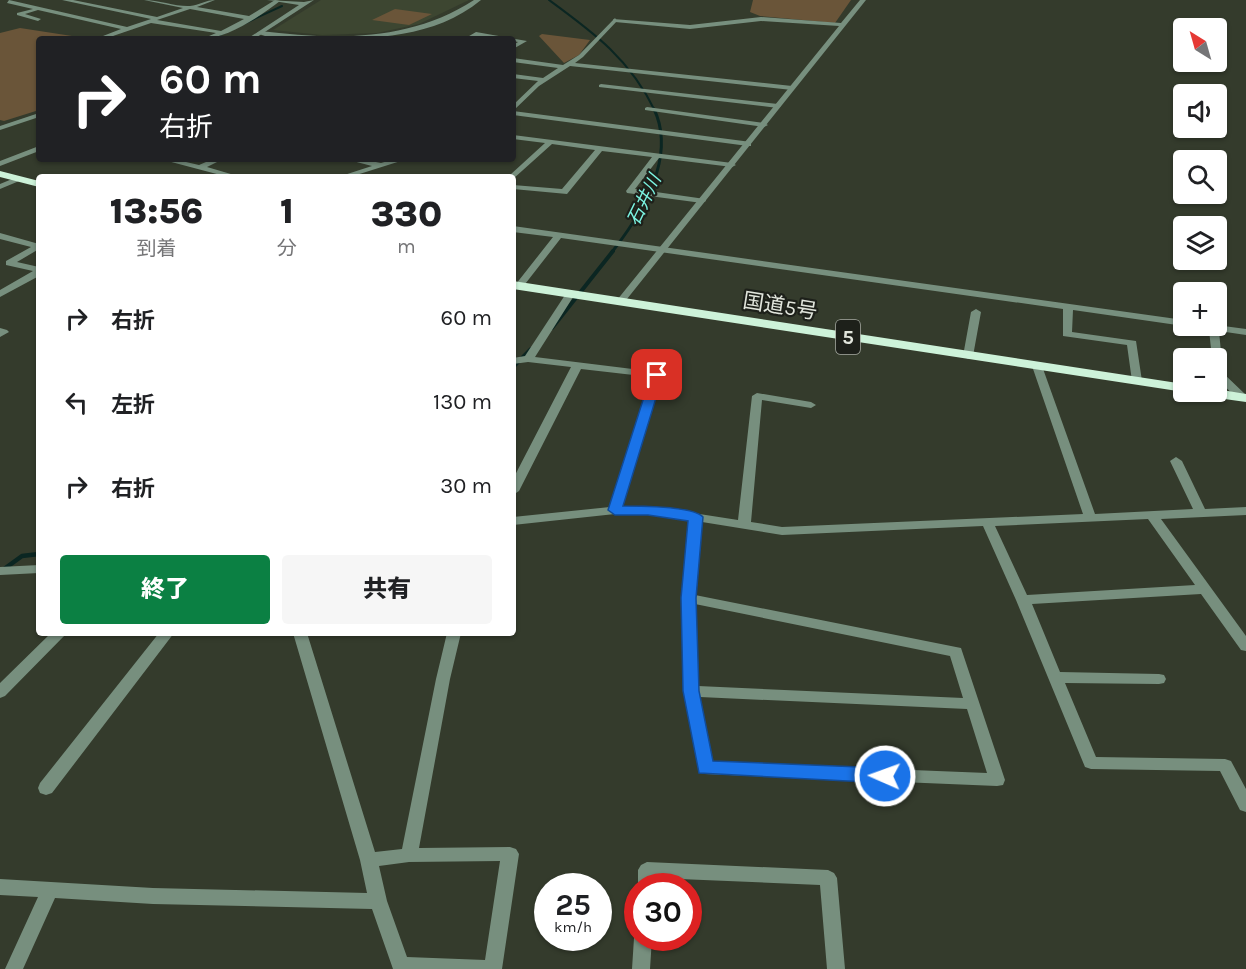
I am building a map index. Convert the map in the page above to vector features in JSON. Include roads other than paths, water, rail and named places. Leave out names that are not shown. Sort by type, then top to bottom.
[{"type":"highway","points":[[0,174],[36,183]]},
{"type":"highway","name":"国道5号","points":[[516,286],[1173,386]]},
{"type":"highway","points":[[1227,395],[1245,398]]},
{"type":"street","points":[[3,3],[17,0]]},
{"type":"street","points":[[65,0],[158,18]]},
{"type":"street","points":[[147,0],[250,18]]},
{"type":"street","points":[[106,36],[212,0]]},
{"type":"street","points":[[255,36],[311,0]]},
{"type":"street","points":[[374,36],[430,25],[478,0]]},
{"type":"street","points":[[620,302],[863,0]]},
{"type":"street","points":[[214,36],[250,18],[273,1],[304,4]]},
{"type":"street","points":[[38,19],[19,14],[76,2]]},
{"type":"street","points":[[3,3],[126,28]]},
{"type":"street","points":[[516,106],[524,93],[581,56],[615,20],[690,27],[761,19],[843,25]]},
{"type":"street","points":[[150,21],[222,33]]},
{"type":"street","points":[[260,33],[275,36]]},
{"type":"street","points":[[472,36],[476,34],[490,36]]},
{"type":"street","points":[[516,40],[524,41],[516,45]]},
{"type":"street","points":[[516,60],[792,88]]},
{"type":"street","points":[[516,76],[544,80]]},
{"type":"street","points":[[601,86],[778,106]]},
{"type":"street","points":[[647,109],[764,125]]},
{"type":"street","points":[[516,111],[748,144]]},
{"type":"street","points":[[0,128],[36,116]]},
{"type":"street","points":[[516,137],[732,165]]},
{"type":"street","points":[[516,174],[550,142]]},
{"type":"street","points":[[516,187],[564,192],[600,148]]},
{"type":"street","points":[[0,164],[36,149]]},
{"type":"street","points":[[657,155],[630,191],[702,201]]},
{"type":"street","points":[[176,162],[225,174]]},
{"type":"street","points":[[200,168],[213,162]]},
{"type":"street","points":[[366,162],[383,165]]},
{"type":"street","points":[[352,174],[393,162]]},
{"type":"street","points":[[0,187],[20,179]]},
{"type":"street","points":[[516,229],[1173,321]]},
{"type":"street","points":[[516,286],[559,235]]},
{"type":"street","points":[[0,236],[36,245]]},
{"type":"street","points":[[36,247],[9,262],[36,270]]},
{"type":"street","points":[[0,294],[36,273]]},
{"type":"street","points":[[528,359],[570,294]]},
{"type":"street","points":[[1068,307],[1067,334],[1132,343],[1137,381]]},
{"type":"street","points":[[968,356],[976,312]]},
{"type":"street","points":[[1227,329],[1246,332]]},
{"type":"street","points":[[1215,336],[1218,374],[1245,398]]},
{"type":"street","points":[[516,361],[528,359],[657,375],[615,510]]},
{"type":"street","points":[[516,485],[577,366]]},
{"type":"street","points":[[1037,366],[1090,516]]},
{"type":"street","points":[[744,526],[757,396],[811,405]]},
{"type":"street","points":[[1176,461],[1200,512]]},
{"type":"street","points":[[516,521],[615,510],[648,510],[782,531],[1246,511]]},
{"type":"street","points":[[1150,514],[1246,646]]},
{"type":"street","points":[[688,598],[956,652],[997,780],[705,768],[691,691],[688,598],[696,517]]},
{"type":"street","points":[[987,522],[1056,677],[1090,763],[1225,765],[1241,784],[1246,805]]},
{"type":"street","points":[[0,571],[36,569]]},
{"type":"street","points":[[1023,600],[1204,589]]},
{"type":"street","points":[[0,692],[57,636]]},
{"type":"street","points":[[46,788],[165,636]]},
{"type":"street","points":[[301,636],[369,860],[378,901],[401,967],[494,969],[510,855],[409,855],[369,860]]},
{"type":"street","points":[[409,855],[453,636]]},
{"type":"street","points":[[1056,677],[1159,679]]},
{"type":"street","points":[[691,691],[973,704]]},
{"type":"street","points":[[647,873],[647,870],[828,878],[836,969]]},
{"type":"street","points":[[0,887],[153,896],[378,901]]},
{"type":"street","points":[[14,969],[50,889]]},
{"type":"street","points":[[640,969],[642,951]]},
{"type":"waterway","name":"石井川","points":[[549,0],[610,48],[634,76],[654,110]]},
{"type":"waterway","points":[[217,36],[282,6]]},
{"type":"waterway","name":"石井川","points":[[612,252],[644,203],[658,166],[661,146],[660,127],[654,110]]},
{"type":"waterway","name":"石井川","points":[[552,328],[613,251]]},
{"type":"waterway","name":"石井川","points":[[516,364],[531,349]]},
{"type":"waterway","name":"石井川","points":[[0,572],[22,556],[36,554]]}]
